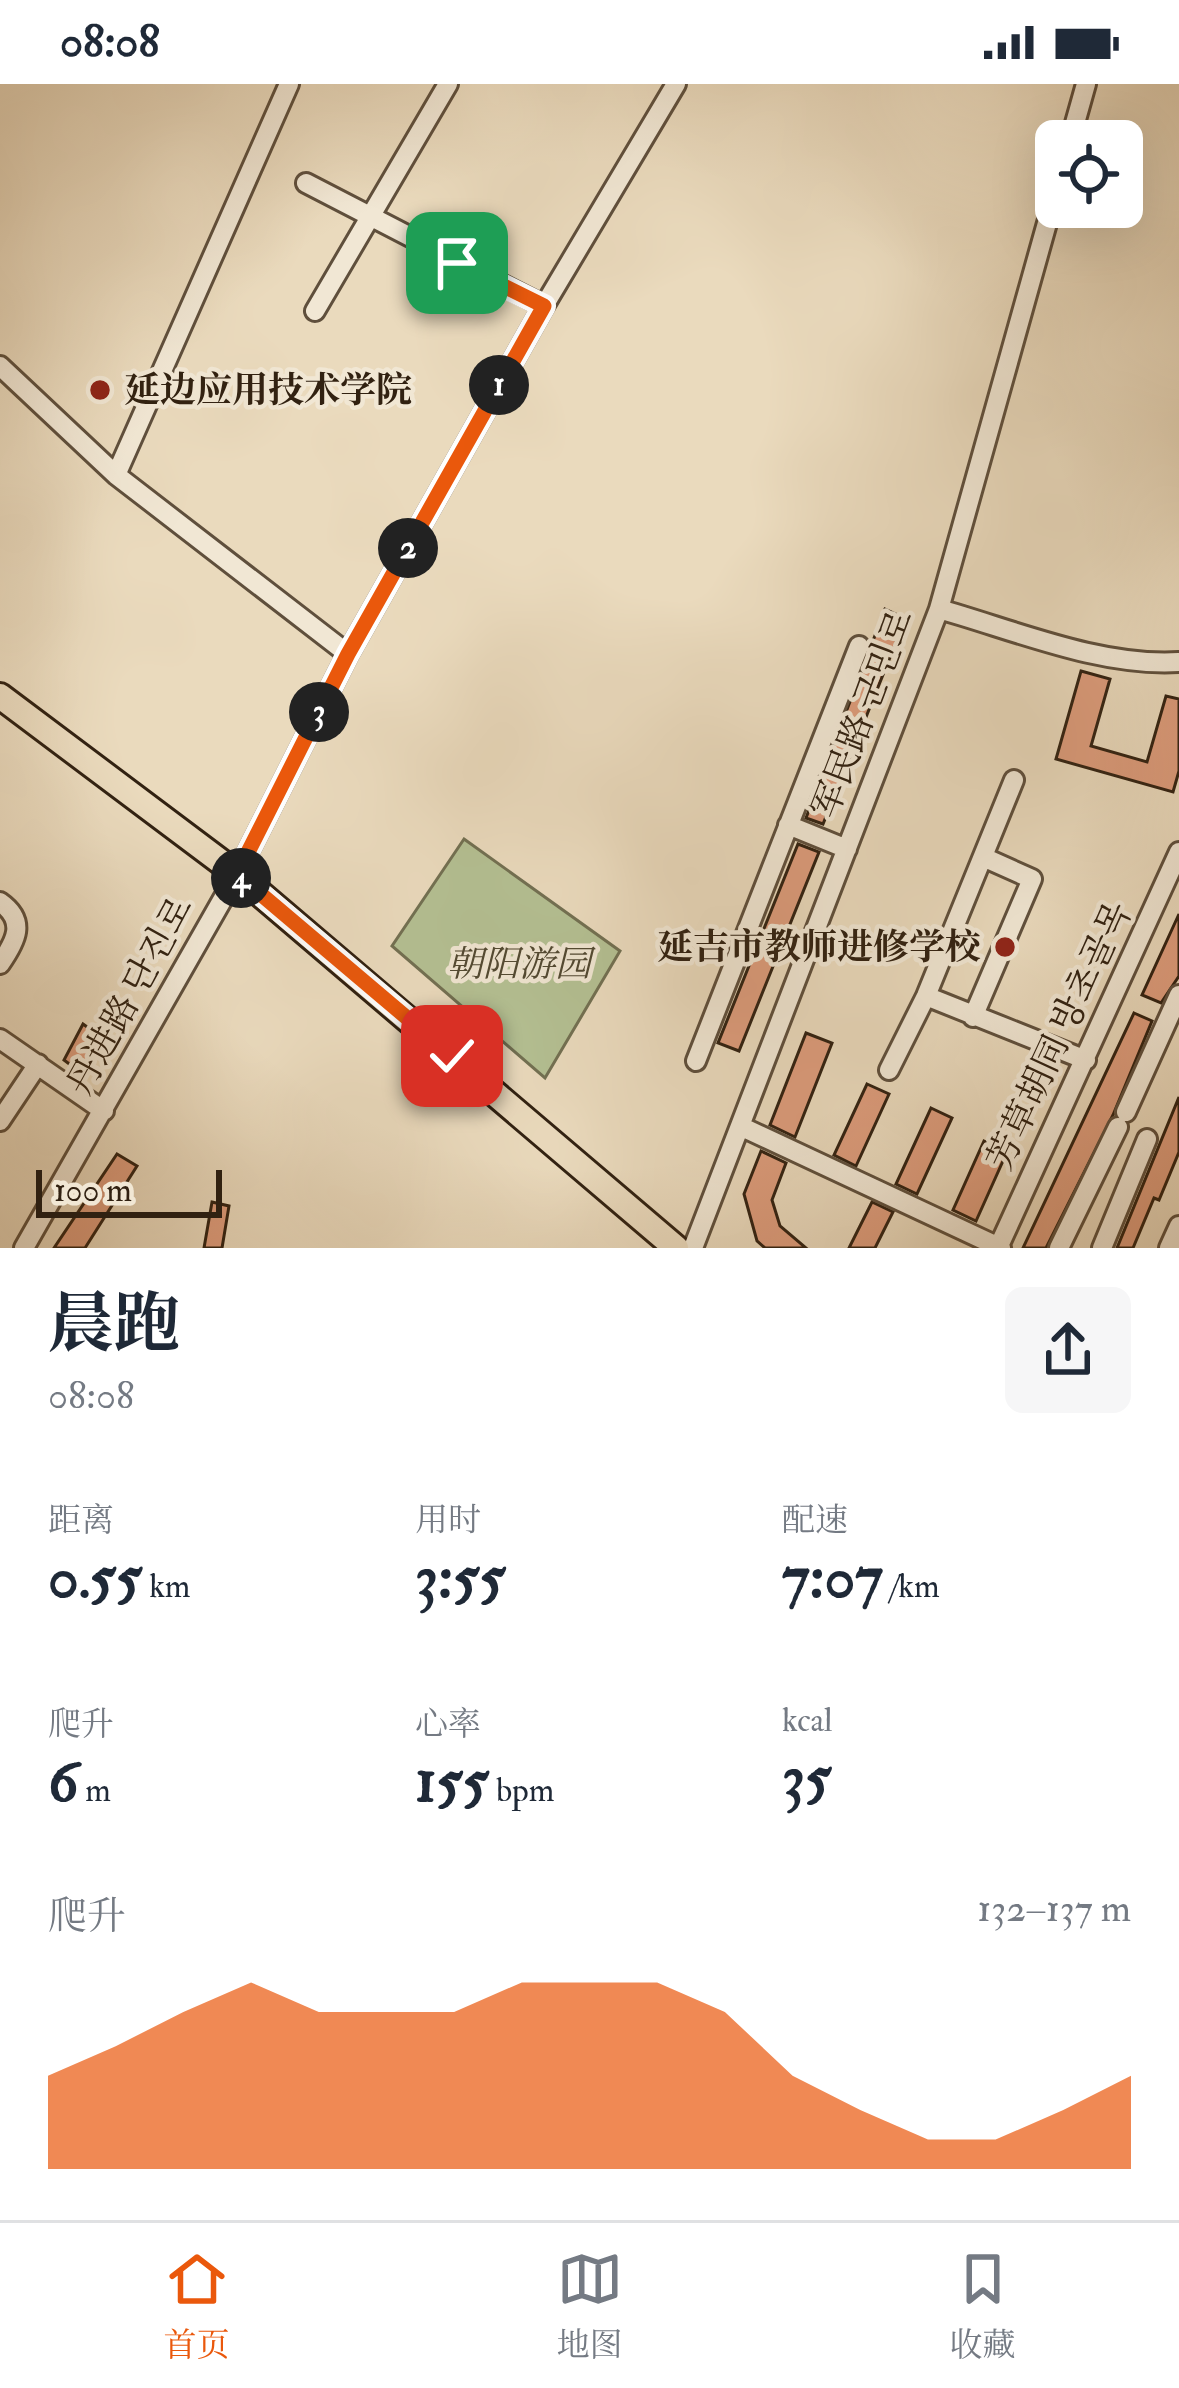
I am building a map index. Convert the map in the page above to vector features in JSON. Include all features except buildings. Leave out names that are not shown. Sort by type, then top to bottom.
[{"type":"main road","points":[[0,696],[237,874],[667,1245]]},
{"type":"street","points":[[116,475],[289,84]]},
{"type":"street","points":[[314,311],[448,84]]},
{"type":"street","name":"丹进路 단진로","points":[[24,1248],[237,874],[348,654],[544,306],[676,84]]},
{"type":"street","points":[[1076,120],[1086,84]]},
{"type":"street","points":[[306,183],[544,306]]},
{"type":"street","name":"军民路 군민로","points":[[693,1248],[939,609],[1046,228]]},
{"type":"street","points":[[0,366],[116,475],[348,654]]},
{"type":"street","points":[[939,609],[1100,653],[1179,662]]},
{"type":"street","points":[[696,1061],[860,646]]},
{"type":"street","points":[[890,1070],[926,996],[1014,780]]},
{"type":"street","points":[[788,825],[847,849]]},
{"type":"street","name":"芳草胡同 방초골목","points":[[999,1248],[1179,852]]},
{"type":"street","points":[[973,1017],[1032,879],[983,857]]},
{"type":"street","points":[[0,902],[13,911],[18,925],[16,941],[0,964]]},
{"type":"street","points":[[1059,1248],[1179,995]]},
{"type":"street","points":[[926,996],[1086,1060]]},
{"type":"street","points":[[0,1040],[104,1111]]},
{"type":"street","points":[[0,1121],[38,1064]]},
{"type":"street","points":[[740,1126],[999,1248]]},
{"type":"street","points":[[1102,1248],[1147,1139]]},
{"type":"street","points":[[1169,1248],[1179,1226]]},
{"type":"green space","name":"朝阳游园","points":[[464,839],[620,951],[545,1078],[392,946]]},
{"type":"place","name":"延边应用技术学院","points":[[100,390]]},
{"type":"place","name":"延吉市教师进修学校","points":[[1005,947]]},
{"type":"route","points":[[452,1056],[237,874],[348,654],[544,306],[457,263]]}]
